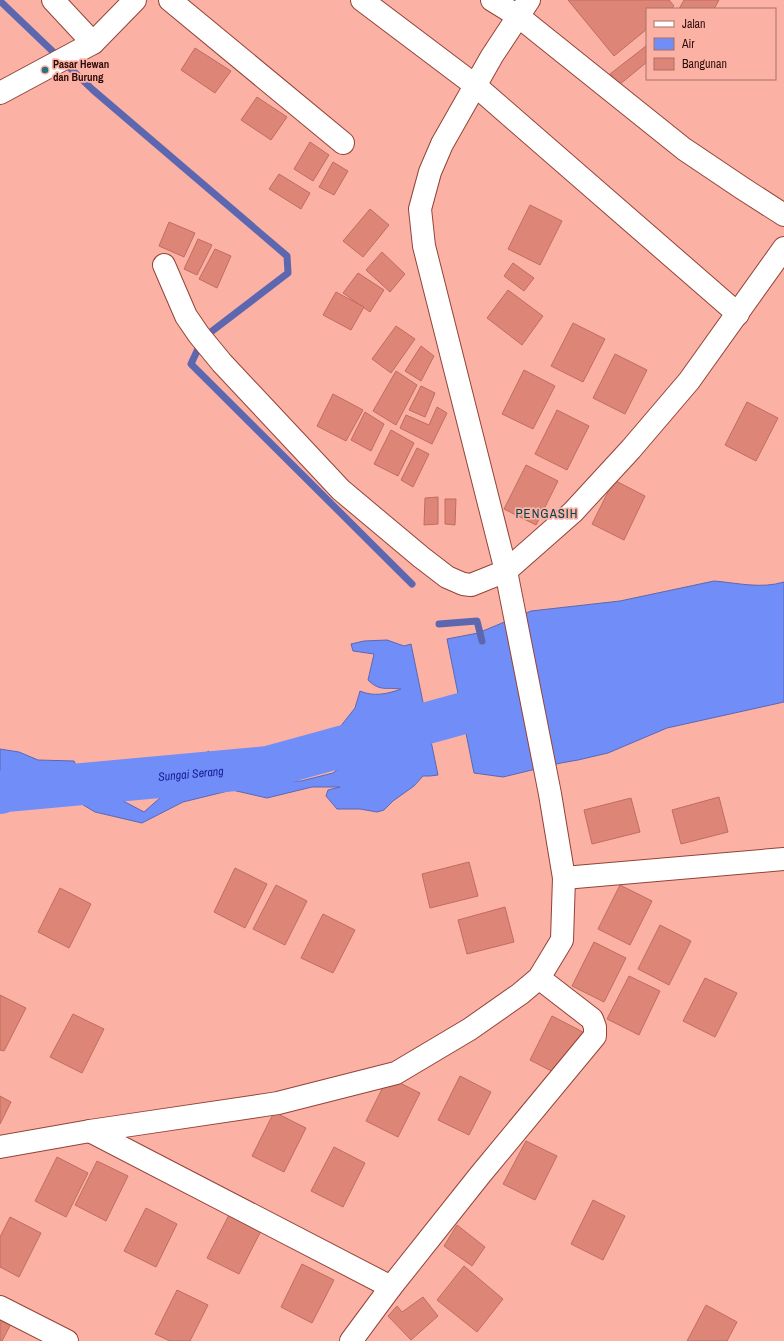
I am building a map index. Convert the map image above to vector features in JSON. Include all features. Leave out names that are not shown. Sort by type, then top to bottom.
[{"type":"street","points":[[53,0],[94,43]]},
{"type":"street","points":[[0,93],[94,43],[135,0]]},
{"type":"street","points":[[170,0],[343,142]]},
{"type":"street","points":[[362,0],[476,86],[738,314]]},
{"type":"street","points":[[492,0],[524,8],[684,149],[784,215]]},
{"type":"street","points":[[0,1147],[90,1131],[278,1103],[396,1073],[470,1029],[520,994],[539,978],[562,940],[564,878],[550,794],[508,581],[424,246],[420,209],[430,172],[442,144],[492,56],[524,8]]},
{"type":"street","points":[[164,265],[186,316],[199,335],[222,363],[341,490],[421,558],[447,577],[463,584],[471,585],[508,581],[573,512],[631,449],[689,381],[784,248]]},
{"type":"street","points":[[564,878],[784,859]]},
{"type":"street","points":[[351,1341],[391,1287],[480,1175],[595,1036],[595,1026],[592,1019],[539,978]]},
{"type":"street","points":[[90,1131],[391,1287]]},
{"type":"street","points":[[0,1307],[67,1341]]},
{"type":"water","points":[[714,581],[758,585],[784,582],[784,702],[667,728],[608,753],[578,760],[503,777],[474,773],[447,639],[478,633],[531,611],[620,601]]},
{"type":"water","points":[[387,640],[404,646],[411,644],[438,775],[423,776],[414,786],[393,801],[384,810],[377,812],[360,809],[337,809],[326,796],[328,790],[340,787],[312,787],[267,798],[232,790],[183,802],[142,823],[95,812],[70,797],[7,782],[0,788],[0,749],[19,752],[38,760],[74,761],[85,784],[99,788],[144,812],[170,789],[181,767],[209,751],[198,780],[214,783],[239,774],[249,773],[252,780],[259,785],[274,785],[290,781],[301,781],[333,773],[346,762],[343,758],[340,727],[355,708],[360,691],[370,694],[380,694],[401,689],[380,688],[372,684],[368,680],[374,654],[353,651],[351,644],[364,641]]},
{"type":"building","points":[[568,0],[669,0],[674,6],[672,8],[646,8],[646,30],[614,56]]},
{"type":"building","points":[[684,0],[719,0],[715,8],[680,8]]},
{"type":"building","points":[[646,46],[646,63],[619,85],[610,74]]},
{"type":"building","points":[[195,48],[231,71],[215,93],[181,70]]},
{"type":"building","points":[[257,97],[287,117],[271,140],[241,120]]},
{"type":"building","points":[[310,142],[329,155],[313,181],[294,169]]},
{"type":"building","points":[[333,162],[348,171],[334,195],[319,187]]},
{"type":"building","points":[[279,174],[310,193],[301,209],[269,189]]},
{"type":"building","points":[[530,205],[562,221],[540,265],[508,249]]},
{"type":"building","points":[[370,209],[389,225],[363,257],[343,241]]},
{"type":"building","points":[[169,222],[195,233],[184,257],[159,246]]},
{"type":"building","points":[[198,239],[212,245],[197,275],[184,269]]},
{"type":"building","points":[[215,249],[231,256],[217,288],[199,279]]},
{"type":"building","points":[[382,252],[405,274],[390,292],[366,270]]},
{"type":"building","points":[[513,263],[534,278],[524,291],[504,276]]},
{"type":"building","points":[[358,273],[384,290],[370,312],[343,293]]},
{"type":"building","points":[[508,290],[543,316],[522,345],[487,318]]},
{"type":"building","points":[[336,292],[364,307],[351,330],[323,315]]},
{"type":"building","points":[[573,323],[605,339],[583,382],[551,366]]},
{"type":"building","points":[[396,326],[415,339],[391,373],[372,359]]},
{"type":"building","points":[[421,346],[434,356],[421,381],[405,371]]},
{"type":"building","points":[[615,354],[647,370],[625,414],[593,398]]},
{"type":"building","points":[[524,370],[555,386],[533,429],[502,414]]},
{"type":"building","points":[[396,371],[417,385],[396,425],[373,411]]},
{"type":"building","points":[[421,386],[435,393],[425,417],[409,410]]},
{"type":"building","points":[[333,394],[363,410],[346,441],[317,426]]},
{"type":"building","points":[[747,402],[778,418],[756,461],[725,445]]},
{"type":"building","points":[[437,407],[447,413],[432,444],[400,428],[406,415],[429,425]]},
{"type":"building","points":[[557,410],[589,426],[567,470],[535,454]]},
{"type":"building","points":[[365,412],[384,424],[371,451],[351,440]]},
{"type":"building","points":[[391,430],[414,443],[398,476],[374,464]]},
{"type":"building","points":[[417,448],[429,454],[413,487],[401,480]]},
{"type":"building","points":[[526,465],[558,481],[536,525],[504,509]]},
{"type":"building","points":[[614,480],[645,496],[624,540],[592,524]]},
{"type":"building","points":[[438,497],[438,524],[424,525],[425,498]]},
{"type":"building","points":[[445,499],[456,499],[455,525],[445,524]]},
{"type":"building","points":[[719,797],[728,832],[681,844],[672,810]]},
{"type":"building","points":[[631,798],[640,832],[592,844],[584,810]]},
{"type":"building","points":[[469,862],[478,896],[430,908],[422,874]]},
{"type":"building","points":[[235,868],[267,884],[245,928],[214,912]]},
{"type":"building","points":[[276,885],[307,901],[285,945],[253,929]]},
{"type":"building","points":[[620,885],[652,901],[630,945],[598,929]]},
{"type":"building","points":[[60,888],[91,904],[69,948],[38,932]]},
{"type":"building","points":[[505,907],[514,942],[467,954],[458,920]]},
{"type":"building","points":[[323,914],[355,930],[333,973],[301,958]]},
{"type":"building","points":[[660,925],[691,941],[669,985],[638,969]]},
{"type":"building","points":[[594,942],[626,958],[604,1002],[572,986]]},
{"type":"building","points":[[629,976],[660,991],[639,1035],[607,1019]]},
{"type":"building","points":[[705,978],[737,993],[715,1037],[683,1021]]},
{"type":"building","points":[[0,995],[26,1008],[4,1051],[0,1050]]},
{"type":"building","points":[[73,1014],[104,1029],[82,1073],[50,1057]]},
{"type":"building","points":[[552,1016],[583,1032],[561,1076],[530,1060]]},
{"type":"building","points":[[460,1076],[491,1092],[469,1135],[438,1120]]},
{"type":"building","points":[[388,1077],[420,1093],[398,1137],[366,1121]]},
{"type":"building","points":[[0,1096],[11,1102],[0,1124]]},
{"type":"building","points":[[274,1112],[306,1128],[284,1172],[252,1156]]},
{"type":"building","points":[[526,1141],[557,1156],[535,1200],[503,1184]]},
{"type":"building","points":[[334,1147],[365,1163],[343,1207],[311,1191]]},
{"type":"building","points":[[57,1157],[88,1173],[66,1217],[35,1201]]},
{"type":"building","points":[[97,1161],[128,1176],[106,1221],[75,1205]]},
{"type":"building","points":[[593,1200],[625,1216],[603,1260],[571,1244]]},
{"type":"building","points":[[146,1208],[177,1224],[156,1267],[124,1251]]},
{"type":"building","points":[[229,1215],[261,1231],[239,1274],[207,1258]]},
{"type":"building","points":[[10,1217],[41,1233],[19,1277],[0,1267],[0,1237]]},
{"type":"building","points":[[457,1225],[485,1247],[472,1266],[444,1246]]},
{"type":"building","points":[[302,1264],[334,1280],[312,1323],[281,1307]]},
{"type":"building","points":[[464,1266],[503,1299],[477,1332],[437,1300]]},
{"type":"building","points":[[177,1290],[208,1305],[190,1341],[170,1341],[155,1334]]},
{"type":"building","points":[[423,1297],[438,1316],[411,1340],[388,1316],[397,1306],[402,1312]]},
{"type":"building","points":[[706,1305],[737,1322],[727,1341],[687,1341]]},
{"type":"building","points":[[0,1310],[14,1318],[2,1341],[0,1341]]},
{"type":"waterway","points":[[0,1],[93,90],[287,256],[288,273],[203,338],[191,364],[412,584]]},
{"type":"waterway","points":[[439,624],[477,621],[482,641]]},
{"type":"waterway","name":"Sungai Serang","points":[[0,793],[6,791],[268,767],[518,698]]},
{"type":"place","name":"Pasar Hewan dan Burung","points":[[45,70]]},
{"type":"district","name":"PENGASIH","points":[[547,513]]}]
